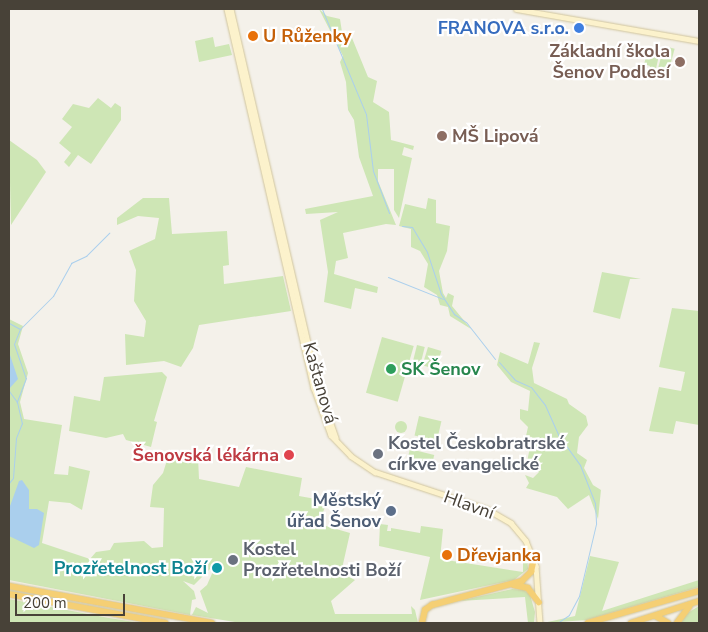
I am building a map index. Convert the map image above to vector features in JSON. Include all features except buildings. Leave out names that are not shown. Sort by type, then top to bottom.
[{"type":"highway","points":[[422,623],[425,610],[432,605],[512,585],[530,574],[534,559]]},
{"type":"highway","points":[[512,585],[528,588],[539,602]]},
{"type":"highway","points":[[9,586],[212,623]]},
{"type":"highway","points":[[588,623],[699,590]]},
{"type":"highway","points":[[9,594],[165,623]]},
{"type":"highway","points":[[631,623],[699,602]]},
{"type":"highway","points":[[677,623],[686,608],[699,602]]},
{"type":"highway","points":[[644,619],[657,616],[668,623]]},
{"type":"main road","name":"Kaštanová","points":[[227,9],[314,388],[324,420],[338,440]]},
{"type":"main road","name":"Kaštanová","points":[[231,9],[318,386],[338,440]]},
{"type":"main road","points":[[516,9],[699,41]]},
{"type":"main road","name":"Hlavní","points":[[338,440],[360,463],[379,474],[500,515],[520,533],[534,559],[540,623]]},
{"type":"green space","points":[[319,9],[327,16],[340,19],[342,32],[352,38],[368,77],[377,81],[373,102],[389,112],[391,140],[414,146],[413,150],[404,147],[402,155],[412,158],[399,218],[394,210],[394,169],[378,169],[378,181],[396,225],[386,224],[343,233],[348,258],[336,261],[334,274],[378,287],[377,293],[355,288],[351,309],[324,302],[328,272],[320,220],[338,212],[306,214],[305,209],[373,196],[359,157],[354,120],[348,110],[346,82],[340,62],[343,56]]},
{"type":"green space","points":[[213,37],[215,47],[229,44],[232,55],[199,62],[195,41]]},
{"type":"green space","points":[[664,46],[675,49],[668,72],[658,69]]},
{"type":"green space","points":[[649,47],[647,58],[651,59],[654,49],[660,51],[655,73],[649,71],[650,66],[644,64]]},
{"type":"green space","points":[[98,98],[111,108],[115,103],[121,107],[121,120],[91,164],[78,155],[69,167],[64,162],[71,153],[59,143],[72,127],[62,119],[73,104],[89,108]]},
{"type":"green space","points":[[9,140],[37,160],[46,172],[11,225]]},
{"type":"green space","points":[[143,198],[169,198],[172,234],[227,231],[229,265],[223,266],[224,284],[283,276],[291,311],[199,325],[193,348],[181,367],[164,361],[126,365],[125,334],[144,337],[146,321],[134,301],[136,270],[129,251],[155,239],[159,218],[138,216],[117,225],[117,218]]},
{"type":"green space","points":[[428,198],[436,200],[436,223],[450,226],[447,251],[439,271],[443,293],[446,298],[448,293],[454,296],[452,306],[471,329],[450,316],[448,307],[440,305],[437,295],[424,287],[428,264],[420,251],[411,247],[411,229],[399,226],[405,204],[426,209]]},
{"type":"green space","points":[[602,272],[641,279],[630,279],[620,319],[593,312]]},
{"type":"green space","points":[[672,308],[699,311],[699,425],[676,421],[673,434],[649,431],[659,387],[681,391],[685,372],[659,367]]},
{"type":"green space","points":[[9,319],[23,326],[18,344],[28,373],[20,402],[24,419],[62,425],[54,474],[68,475],[69,466],[90,471],[82,510],[70,503],[49,501],[42,543],[90,559],[96,552],[110,550],[114,543],[144,541],[152,548],[163,547],[164,508],[150,507],[153,485],[163,473],[168,457],[187,462],[189,455],[198,457],[199,479],[239,487],[246,467],[302,478],[299,496],[327,501],[319,524],[350,533],[341,573],[355,580],[331,601],[335,614],[412,614],[411,606],[415,610],[418,623],[241,623],[192,615],[196,607],[208,613],[200,591],[207,585],[214,569],[211,568],[194,585],[183,581],[194,591],[196,599],[192,600],[190,615],[9,580]]},
{"type":"green space","name":"SK Šenov","points":[[382,337],[414,346],[398,402],[366,393]]},
{"type":"green space","points":[[534,342],[540,343],[532,368],[534,383],[567,399],[569,404],[586,416],[588,425],[579,437],[577,453],[587,460],[584,468],[593,485],[601,490],[598,519],[589,495],[568,509],[557,497],[526,488],[529,483],[525,475],[533,478],[539,472],[527,462],[532,437],[526,436],[528,427],[520,419],[520,409],[528,411],[530,391],[511,382],[497,365],[500,352],[528,364]]},
{"type":"green space","points":[[417,345],[425,347],[419,370],[411,368]]},
{"type":"green space","points":[[428,347],[441,351],[436,369],[422,365]]},
{"type":"green space","points":[[162,372],[167,377],[154,421],[157,422],[151,447],[126,440],[123,434],[106,438],[69,431],[74,396],[100,401],[104,377]]},
{"type":"green space","points":[[419,416],[441,421],[437,441],[415,435]]},
{"type":"green space","points":[[399,421],[403,421],[407,427],[403,433],[399,433],[395,429],[395,425]]},
{"type":"green space","points":[[410,449],[434,455],[432,466],[407,460]]},
{"type":"green space","points":[[380,524],[388,525],[387,531],[391,531],[391,528],[420,533],[421,526],[443,529],[440,559],[523,572],[523,556],[527,556],[528,569],[514,580],[420,600],[430,557],[379,546]]},
{"type":"green space","points":[[590,556],[619,562],[602,611],[699,580],[699,587],[587,620],[543,623],[575,616]]},
{"type":"green space","points":[[512,589],[524,590],[530,595],[535,612],[534,623],[528,623],[525,597],[459,601]]},
{"type":"green space","points":[[9,599],[109,618],[141,623],[9,623]]},
{"type":"green space","points":[[699,606],[699,623],[681,623],[686,614]]},
{"type":"water","points":[[9,352],[18,379],[9,389]]},
{"type":"water","points":[[22,480],[29,490],[29,509],[37,509],[44,513],[39,545],[34,548],[9,536],[9,509],[19,481]]},
{"type":"waterway","points":[[322,9],[366,114],[373,171],[389,213]]},
{"type":"waterway","points":[[402,226],[412,227],[427,252],[441,294],[454,314],[466,322],[495,359]]},
{"type":"waterway","points":[[20,329],[53,296],[71,263],[86,256],[109,233]]},
{"type":"waterway","points":[[388,277],[443,299]]},
{"type":"waterway","points":[[9,323],[20,329],[14,344],[26,378],[17,402],[22,423],[16,438],[13,478],[9,483]]},
{"type":"waterway","points":[[499,362],[515,380],[531,387],[545,405],[559,436],[580,465],[595,503],[596,524],[579,596],[569,615],[557,623]]},
{"type":"waterway","points":[[9,391],[17,402]]},
{"type":"waterway","points":[[9,508],[11,504]]},
{"type":"place","name":"FRANOVA s.r.o.","points":[[579,28]]},
{"type":"place","name":"U Růženky","points":[[253,36]]},
{"type":"place","name":"Základní škola Šenov Podlesí","points":[[680,62]]},
{"type":"place","name":"MŠ Lipová","points":[[442,136]]},
{"type":"place","name":"SK Šenov","points":[[391,369]]},
{"type":"place","name":"Kostel Českobratrské církve evangelické","points":[[378,454]]},
{"type":"place","name":"Šenovská lékárna","points":[[289,455]]},
{"type":"place","name":"Městský úřad Šenov","points":[[391,511]]},
{"type":"place","name":"Dřevjanka","points":[[447,555]]},
{"type":"place","name":"Kostel Prozřetelnosti Boží","points":[[233,560]]},
{"type":"place","name":"Prozřetelnost Boží","points":[[217,568]]}]
